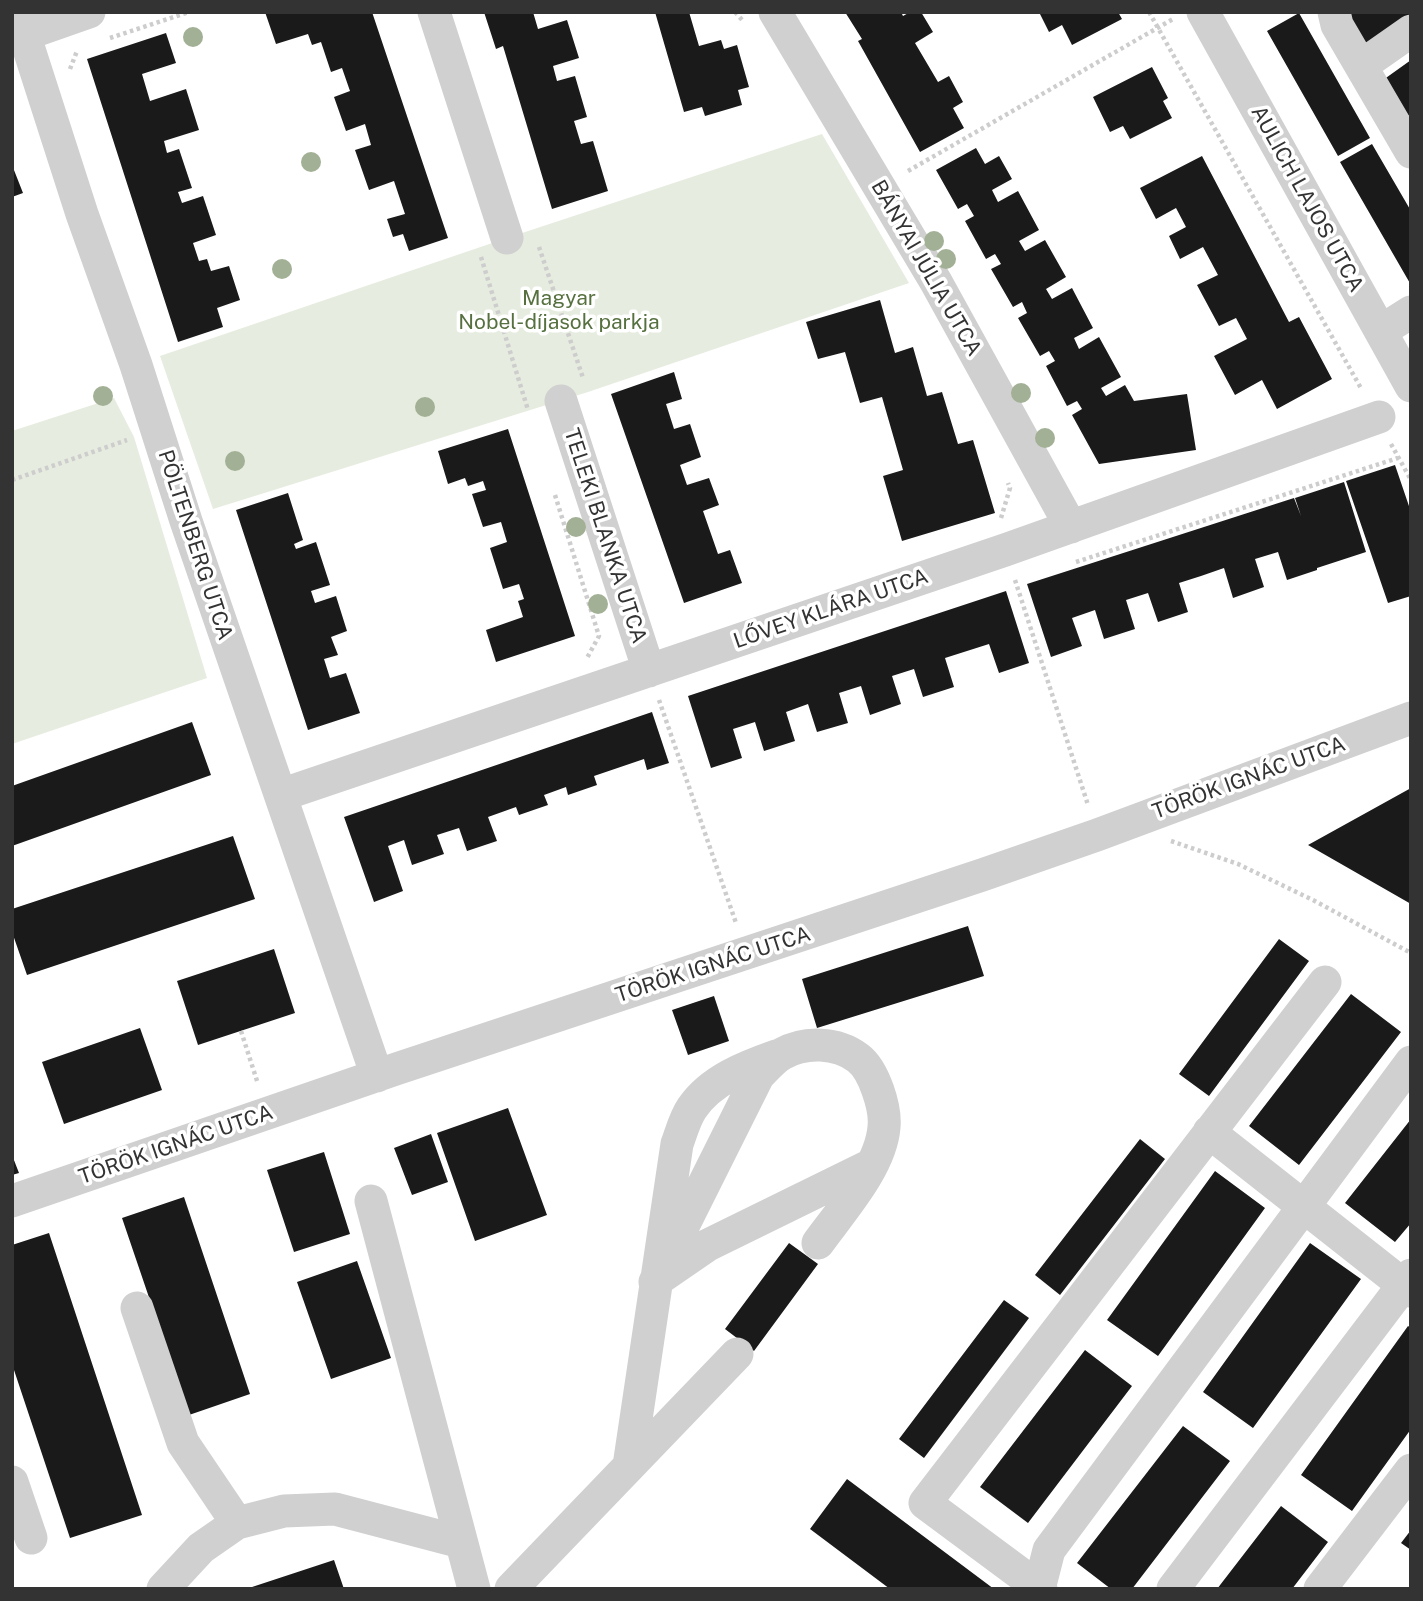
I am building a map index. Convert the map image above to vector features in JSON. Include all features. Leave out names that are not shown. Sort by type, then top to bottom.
[{"type":"street","points":[[434,12],[508,243]]},
{"type":"street","name":"BÁNYAI JÚLIA UTCA","points":[[775,12],[943,294],[1071,527]]},
{"type":"street","points":[[1334,12],[1337,25],[1411,152]]},
{"type":"street","name":"AULICH LAJOS UTCA","points":[[1190,15],[1381,331],[1411,386]]},
{"type":"street","points":[[18,28],[96,26]]},
{"type":"street","name":"PÖLTENBERG UTCA","points":[[18,28],[136,365],[186,521],[377,1076]]},
{"type":"street","points":[[1360,66],[1411,31]]},
{"type":"street","points":[[1381,331],[1411,312]]},
{"type":"street","name":"TELEKI BLANKA UTCA","points":[[572,390],[654,685]]},
{"type":"street","name":"LŐVEY KLÁRA UTCA","points":[[281,796],[654,685],[1002,538],[1071,527],[1373,409]]},
{"type":"street","name":"TÖRÖK IGNÁC UTCA","points":[[12,1201],[1097,835],[1411,718]]},
{"type":"street","points":[[1325,982],[925,1503],[1040,1589],[1049,1550],[1411,1062]]},
{"type":"street","points":[[629,1466],[677,1144],[692,1108],[715,1085],[743,1068],[816,1044],[839,1048],[860,1059],[879,1091],[884,1127],[874,1164],[818,1243]]},
{"type":"street","points":[[655,1282],[758,1076],[782,1054]]},
{"type":"street","points":[[1173,1589],[1408,1284],[1209,1132]]},
{"type":"street","points":[[655,1282],[708,1245],[874,1164]]},
{"type":"street","points":[[370,1201],[474,1589]]},
{"type":"street","points":[[137,1308],[183,1443],[237,1522]]},
{"type":"street","points":[[511,1589],[737,1354]]},
{"type":"street","points":[[1320,1589],[1411,1470]]},
{"type":"street","points":[[12,1482],[31,1538]]},
{"type":"street","points":[[163,1589],[201,1548],[237,1522],[284,1511],[335,1509],[461,1542]]},
{"type":"path","points":[[96,26],[189,12]]},
{"type":"path","points":[[1149,12],[1373,409]]},
{"type":"path","points":[[880,188],[1158,28],[1190,15]]},
{"type":"path","points":[[68,77],[79,48]]},
{"type":"path","points":[[508,243],[572,390]]},
{"type":"path","points":[[508,243],[528,411]]},
{"type":"path","points":[[12,481],[134,437]]},
{"type":"path","points":[[1068,564],[1398,458]]},
{"type":"path","points":[[1004,475],[1010,488],[1002,538],[1097,835]]},
{"type":"path","points":[[553,490],[599,636],[588,657],[576,662]]},
{"type":"path","points":[[646,704],[654,685]]},
{"type":"path","points":[[654,685],[747,954]]},
{"type":"path","points":[[1132,821],[1180,845],[1238,864],[1313,900],[1411,953]]},
{"type":"path","points":[[241,1031],[259,1087]]},
{"type":"green space","name":"Magyar Nobel-díjasok parkja","points":[[822,134],[909,283],[588,392],[213,509],[160,356]]},
{"type":"green space","points":[[114,398],[134,437],[207,678],[12,744],[12,431]]},
{"type":"building","points":[[265,12],[372,12],[448,238],[409,251],[403,234],[393,237],[387,219],[405,214],[394,181],[369,190],[355,150],[371,145],[365,124],[346,131],[334,97],[350,91],[342,68],[331,72],[321,42],[312,45],[308,34],[276,44]]},
{"type":"building","points":[[484,12],[533,12],[538,29],[567,20],[579,58],[553,66],[557,81],[575,76],[587,117],[574,121],[581,144],[593,141],[608,191],[552,209],[503,46],[496,49]]},
{"type":"building","points":[[655,12],[689,12],[699,46],[721,40],[724,49],[737,45],[749,87],[738,90],[742,105],[705,116],[702,107],[684,112]]},
{"type":"building","points":[[845,12],[901,12],[903,16],[910,12],[921,12],[933,32],[915,43],[938,82],[949,76],[963,102],[953,108],[964,128],[920,152],[858,41],[862,39]]},
{"type":"building","points":[[1039,12],[1118,12],[1122,19],[1072,45],[1062,25],[1049,32]]},
{"type":"building","points":[[1353,12],[1411,12],[1411,18],[1365,50],[1344,19]]},
{"type":"building","points":[[1299,13],[1370,138],[1338,156],[1267,31]]},
{"type":"building","points":[[166,33],[176,63],[142,74],[150,101],[186,89],[199,130],[164,141],[167,153],[179,149],[192,188],[178,192],[182,203],[203,196],[216,235],[193,243],[199,261],[207,259],[211,271],[229,266],[240,300],[217,308],[223,327],[178,342],[87,59]]},
{"type":"building","points":[[1411,60],[1411,119],[1383,80]]},
{"type":"building","points":[[1152,67],[1168,98],[1163,101],[1172,118],[1130,139],[1123,126],[1110,132],[1093,97]]},
{"type":"building","points":[[1372,144],[1411,211],[1411,285],[1340,162]]},
{"type":"building","points":[[976,148],[985,164],[999,156],[1012,179],[992,190],[998,202],[1018,191],[1039,230],[1019,241],[1025,251],[1045,240],[1066,277],[1046,289],[1052,299],[1072,288],[1093,328],[1074,338],[1079,349],[1099,337],[1121,377],[1101,388],[1106,396],[1125,385],[1134,401],[1187,394],[1196,450],[1099,464],[1072,415],[1082,409],[1077,401],[1067,406],[1046,366],[1055,361],[1049,351],[1040,356],[1018,318],[1027,313],[1022,302],[1013,307],[991,269],[1001,264],[995,254],[986,259],[965,221],[974,216],[967,204],[958,209],[936,170]]},
{"type":"building","points":[[1202,156],[1289,322],[1299,317],[1332,379],[1277,409],[1262,380],[1235,395],[1214,356],[1247,339],[1236,318],[1219,326],[1197,285],[1218,275],[1203,247],[1180,259],[1169,236],[1186,227],[1176,208],[1156,219],[1140,188]]},
{"type":"building","points":[[12,165],[23,193],[12,197]]},
{"type":"building","points":[[880,300],[895,353],[913,347],[927,396],[942,392],[958,444],[973,440],[995,513],[902,541],[883,476],[903,470],[882,397],[860,403],[845,352],[818,359],[806,322]]},
{"type":"building","points":[[674,372],[682,399],[666,404],[674,429],[690,424],[701,457],[680,465],[687,485],[709,478],[719,505],[703,511],[718,554],[730,550],[742,583],[684,603],[611,394]]},
{"type":"building","points":[[508,429],[575,636],[496,662],[486,630],[523,617],[518,601],[524,599],[519,584],[503,589],[490,548],[507,542],[501,522],[483,527],[472,494],[486,490],[483,481],[468,486],[465,478],[448,484],[438,451]]},
{"type":"building","points":[[1395,465],[1411,512],[1411,596],[1388,603],[1346,481]]},
{"type":"building","points":[[1344,482],[1366,552],[1287,580],[1278,552],[1255,559],[1264,587],[1233,598],[1224,568],[1179,583],[1188,612],[1158,622],[1148,593],[1126,600],[1135,629],[1104,639],[1095,610],[1072,618],[1082,646],[1051,657],[1027,584],[1294,498],[1301,516],[1295,498]]},
{"type":"building","points":[[288,493],[303,540],[294,544],[296,549],[316,542],[330,585],[311,591],[315,603],[336,596],[347,631],[331,637],[338,655],[324,659],[330,678],[346,673],[360,713],[308,730],[236,510]]},
{"type":"building","points":[[1006,591],[1029,663],[999,673],[989,644],[945,658],[954,687],[923,697],[914,669],[892,676],[901,704],[870,715],[861,686],[839,693],[848,723],[817,732],[808,704],[786,712],[795,741],[764,751],[755,722],[733,729],[742,758],[711,768],[688,696]]},
{"type":"building","points":[[652,712],[669,763],[647,770],[644,759],[594,776],[597,785],[568,795],[566,787],[544,795],[548,805],[519,815],[516,807],[488,817],[497,841],[467,851],[459,828],[437,835],[444,854],[412,865],[404,840],[388,846],[403,891],[374,902],[344,817]]},
{"type":"building","points":[[192,722],[211,775],[12,846],[12,786]]},
{"type":"building","points":[[1411,788],[1411,904],[1308,845]]},
{"type":"building","points":[[233,836],[255,899],[27,975],[12,932],[12,909]]},
{"type":"building","points":[[968,926],[984,976],[817,1028],[802,979]]},
{"type":"building","points":[[1279,939],[1309,961],[1209,1096],[1179,1074]]},
{"type":"building","points":[[274,949],[295,1013],[198,1045],[177,981]]},
{"type":"building","points":[[1351,994],[1401,1032],[1299,1165],[1249,1126]]},
{"type":"building","points":[[714,996],[729,1041],[688,1055],[672,1010]]},
{"type":"building","points":[[140,1028],[162,1090],[64,1124],[42,1062]]},
{"type":"building","points":[[508,1108],[547,1215],[475,1241],[437,1133]]},
{"type":"building","points":[[1411,1119],[1411,1223],[1395,1242],[1345,1203]]},
{"type":"building","points":[[431,1134],[448,1182],[412,1195],[394,1148]]},
{"type":"building","points":[[1140,1139],[1165,1159],[1060,1295],[1035,1275]]},
{"type":"building","points":[[324,1152],[350,1234],[294,1252],[267,1170]]},
{"type":"building","points":[[12,1155],[19,1173],[12,1175]]},
{"type":"building","points":[[1215,1171],[1265,1208],[1158,1356],[1107,1320]]},
{"type":"building","points":[[184,1197],[250,1394],[189,1415],[122,1218]]},
{"type":"building","points":[[49,1233],[142,1515],[70,1538],[12,1364],[12,1245]]},
{"type":"building","points":[[789,1243],[818,1264],[754,1351],[725,1329]]},
{"type":"building","points":[[1310,1243],[1361,1279],[1253,1428],[1203,1392]]},
{"type":"building","points":[[357,1261],[391,1358],[331,1379],[297,1282]]},
{"type":"building","points":[[1004,1300],[1029,1318],[924,1458],[899,1439]]},
{"type":"building","points":[[1408,1326],[1411,1328],[1411,1429],[1352,1511],[1301,1475]]},
{"type":"building","points":[[1085,1350],[1132,1386],[1028,1523],[980,1487]]},
{"type":"building","points":[[1183,1426],[1230,1461],[1132,1589],[1111,1589],[1077,1563]]},
{"type":"building","points":[[847,1479],[994,1589],[890,1589],[810,1529]]},
{"type":"building","points":[[1281,1506],[1328,1542],[1292,1589],[1217,1589]]},
{"type":"building","points":[[1411,1530],[1411,1550],[1401,1543]]},
{"type":"building","points":[[334,1560],[344,1589],[249,1589],[249,1588]]}]
